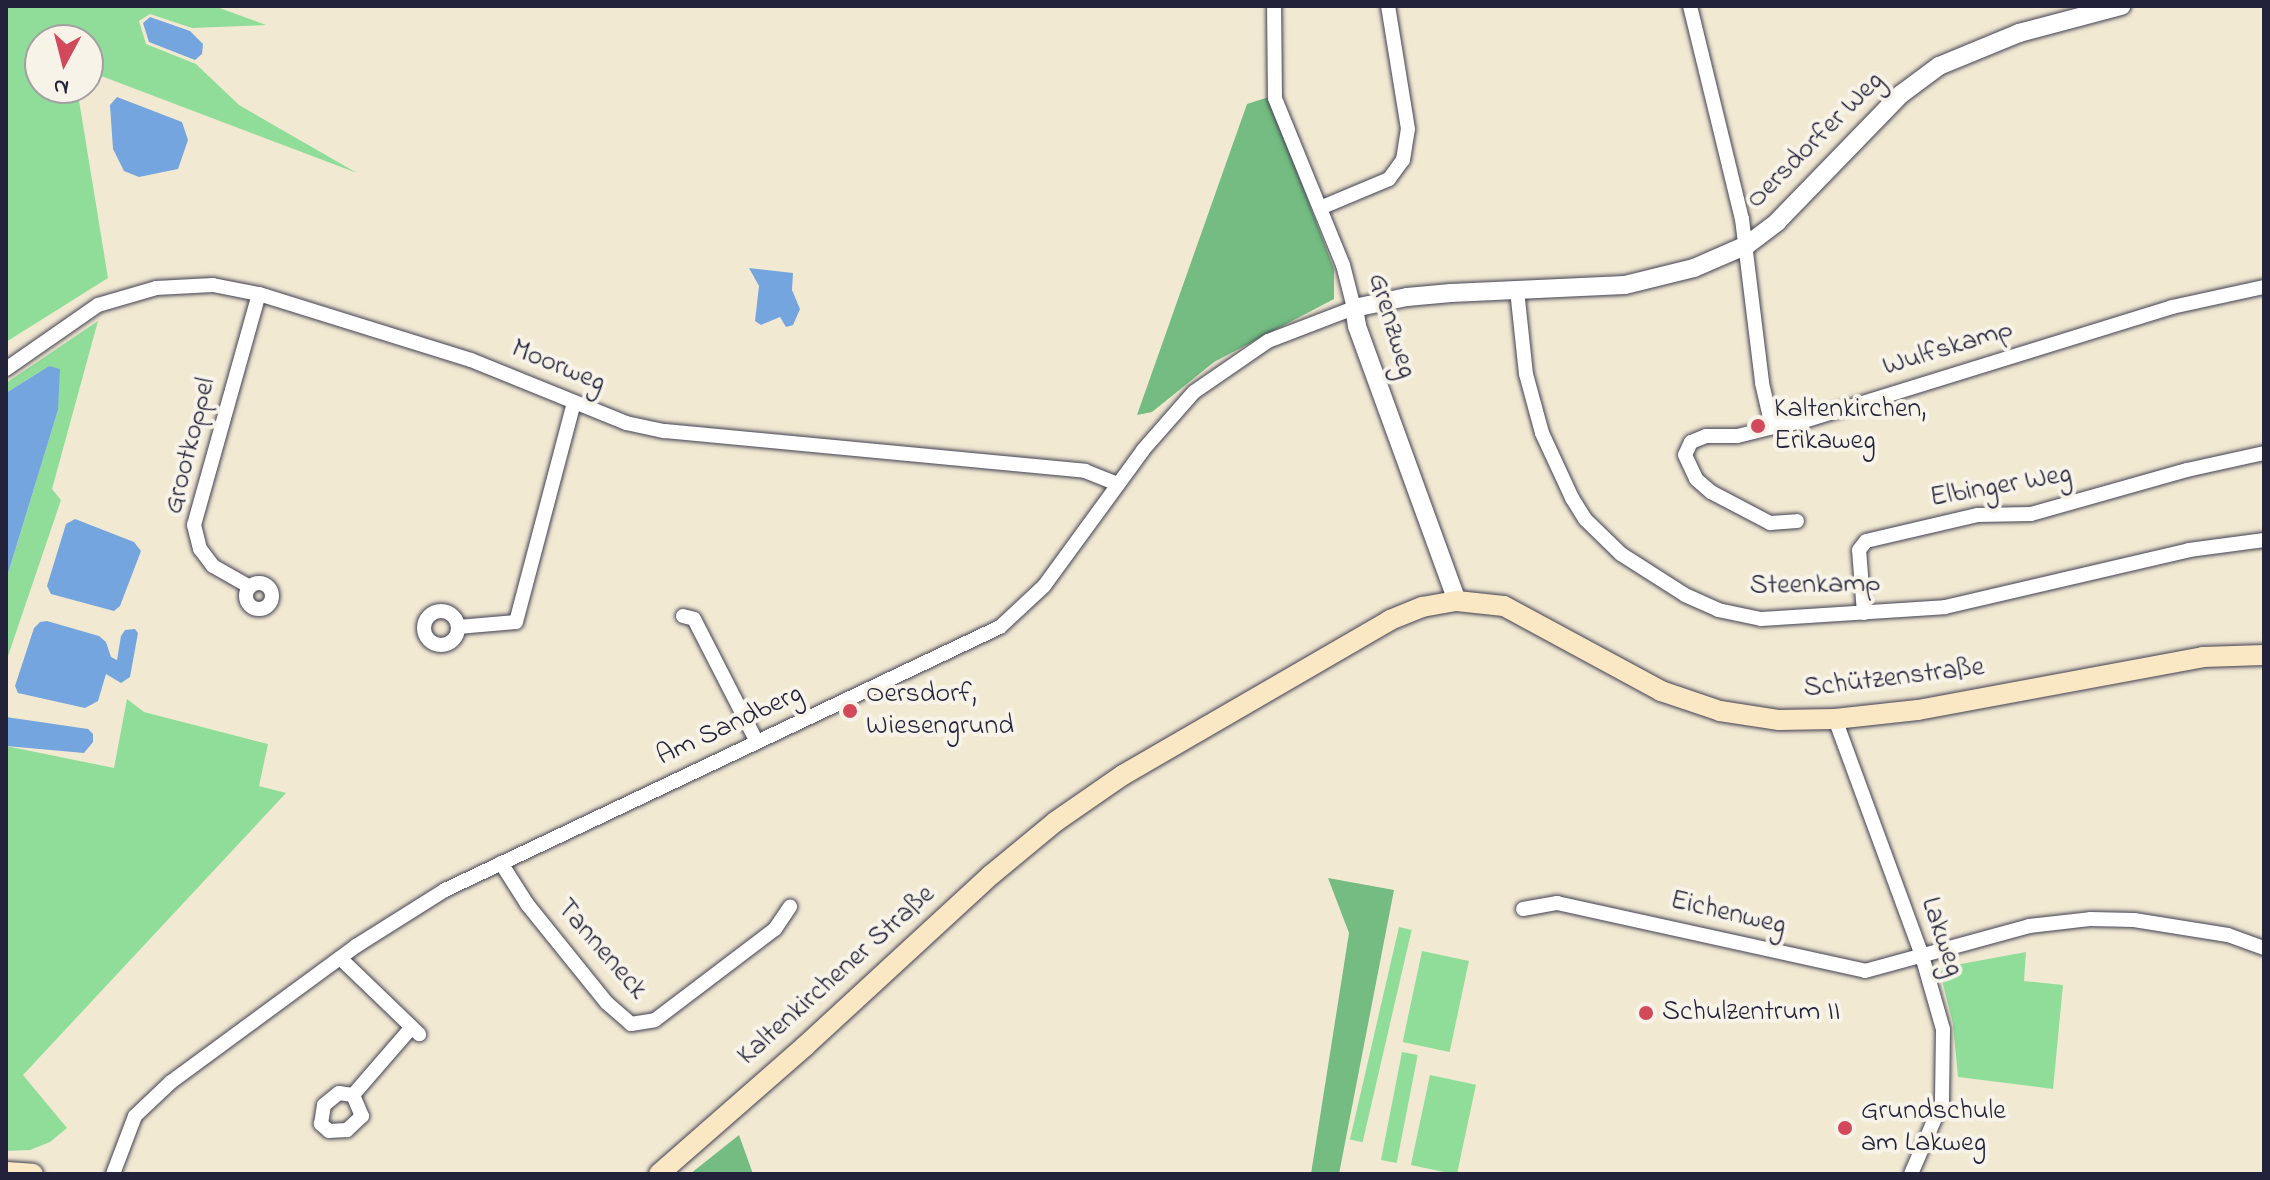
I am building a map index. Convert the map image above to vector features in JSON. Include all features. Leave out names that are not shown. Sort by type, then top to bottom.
[{"type":"main road","name":"Schützenstraße","points":[[1055,822],[1123,775],[1390,620],[1422,607],[1457,601],[1504,606],[1661,691],[1720,711],[1779,720],[1835,719],[1918,710],[2203,657],[2264,655]]},
{"type":"main road","name":"Kaltenkirchener Straße","points":[[659,1174],[805,1046],[991,875],[1055,822]]},
{"type":"main road","points":[[6,1172],[33,1174]]},
{"type":"street","name":"Grenzweg","points":[[1274,6],[1272,69],[1275,98],[1343,265],[1357,326],[1457,601]]},
{"type":"street","points":[[1320,208],[1389,179],[1403,160],[1408,129],[1388,6]]},
{"type":"street","points":[[1690,6],[1747,245],[1762,383],[1769,413],[1774,420],[1787,424]]},
{"type":"street","name":"Oersdorfer Weg","points":[[1354,308],[1407,297],[1639,283],[1694,268],[1747,245],[1777,222],[1900,95],[1939,66],[2007,37],[2121,6]]},
{"type":"street","name":"Moorweg","points":[[6,369],[98,305],[156,288],[213,285],[259,294],[471,360],[626,423],[665,431],[1085,471],[1118,484]]},
{"type":"street","name":"Wulfskamp","points":[[1797,521],[1770,523],[1711,492],[1696,479],[1685,455],[1691,442],[1706,436],[1737,436],[1787,424],[2172,307],[2264,287]]},
{"type":"street","name":"Steenkamp","points":[[1517,290],[1526,374],[1558,474],[1585,519],[1621,554],[1685,595],[1718,610],[1761,619],[1945,607],[2189,550],[2264,540]]},
{"type":"street","name":"Grootkoppel","points":[[250,587],[213,566],[200,549],[194,525],[259,294]]},
{"type":"street","name":"Am Sandberg","points":[[113,1174],[135,1116],[171,1082],[340,958],[445,890],[1000,627],[1044,586],[1118,484],[1194,392],[1268,341],[1354,308]]},
{"type":"street","points":[[458,627],[516,622],[574,403]]},
{"type":"street","name":"Elbinger Weg","points":[[1864,613],[1859,550],[1866,541],[1978,515],[2031,514],[2187,470],[2264,453]]},
{"type":"street","points":[[683,616],[694,619],[757,742]]},
{"type":"street","name":"Lakweg","points":[[1835,719],[1922,956],[1943,1029],[1942,1102],[1911,1174]]},
{"type":"street","name":"Tanneneck","points":[[501,863],[527,904],[607,1003],[631,1024],[655,1020],[775,929],[790,907]]},
{"type":"street","name":"Eichenweg","points":[[1523,909],[1557,903],[1865,971],[2029,926],[2090,919],[2134,920],[2228,935],[2264,948]]},
{"type":"street","points":[[340,958],[415,1031],[353,1095]]},
{"type":"green space","points":[[6,6],[214,6],[266,25],[192,28],[150,14],[139,21],[146,44],[196,64],[239,105],[357,173],[104,77],[104,24],[24,24],[24,104],[80,104],[108,278],[6,342]]},
{"type":"green space","points":[[1269,97],[1334,269],[1334,299],[1214,362],[1152,412],[1137,415],[1247,104]]},
{"type":"green space","points":[[98,321],[52,489],[61,500],[6,662],[6,580],[58,410],[49,366],[6,393],[6,383]]},
{"type":"green space","points":[[127,699],[144,712],[268,744],[259,786],[286,793],[23,1075],[67,1128],[50,1142],[30,1150],[6,1151],[6,746],[114,768]]},
{"type":"green space","points":[[1328,878],[1394,890],[1339,1174],[1311,1174],[1349,933]]},
{"type":"green space","points":[[1399,927],[1412,930],[1363,1142],[1350,1139]]},
{"type":"green space","points":[[1422,951],[1469,961],[1450,1052],[1403,1042]]},
{"type":"green space","points":[[2026,952],[2024,981],[2063,985],[2053,1089],[1958,1077],[1953,1024],[1939,968]]},
{"type":"green space","points":[[1402,1052],[1418,1055],[1397,1163],[1381,1160]]},
{"type":"green space","points":[[1430,1075],[1476,1085],[1457,1174],[1411,1165]]},
{"type":"green space","points":[[739,1135],[753,1174],[690,1174]]},
{"type":"water","points":[[150,17],[190,31],[203,44],[202,54],[195,60],[149,42],[143,23]]},
{"type":"water","points":[[117,97],[182,122],[188,140],[178,169],[139,177],[124,171],[113,149],[110,105]]},
{"type":"water","points":[[749,268],[793,273],[792,290],[800,309],[793,325],[786,327],[780,317],[761,325],[755,321],[759,286]]},
{"type":"water","points":[[49,366],[60,369],[58,410],[6,580],[6,393]]},
{"type":"water","points":[[75,519],[134,542],[141,551],[120,606],[114,611],[51,594],[47,586],[66,524]]},
{"type":"water","points":[[47,621],[99,636],[106,642],[111,657],[117,660],[121,636],[125,630],[135,629],[138,633],[130,677],[121,683],[106,674],[98,701],[85,708],[18,693],[15,686],[34,628],[40,622]]},
{"type":"water","points":[[6,717],[88,729],[93,734],[93,742],[84,753],[6,746]]},
{"type":"place","name":"Kaltenkirchen, Erikaweg","points":[[1758,426]]},
{"type":"place","name":"Oersdorf, Wiesengrund","points":[[850,711]]},
{"type":"place","name":"Schulzentrum II","points":[[1646,1013]]},
{"type":"place","name":"Grundschule am Lakweg","points":[[1845,1128]]}]
